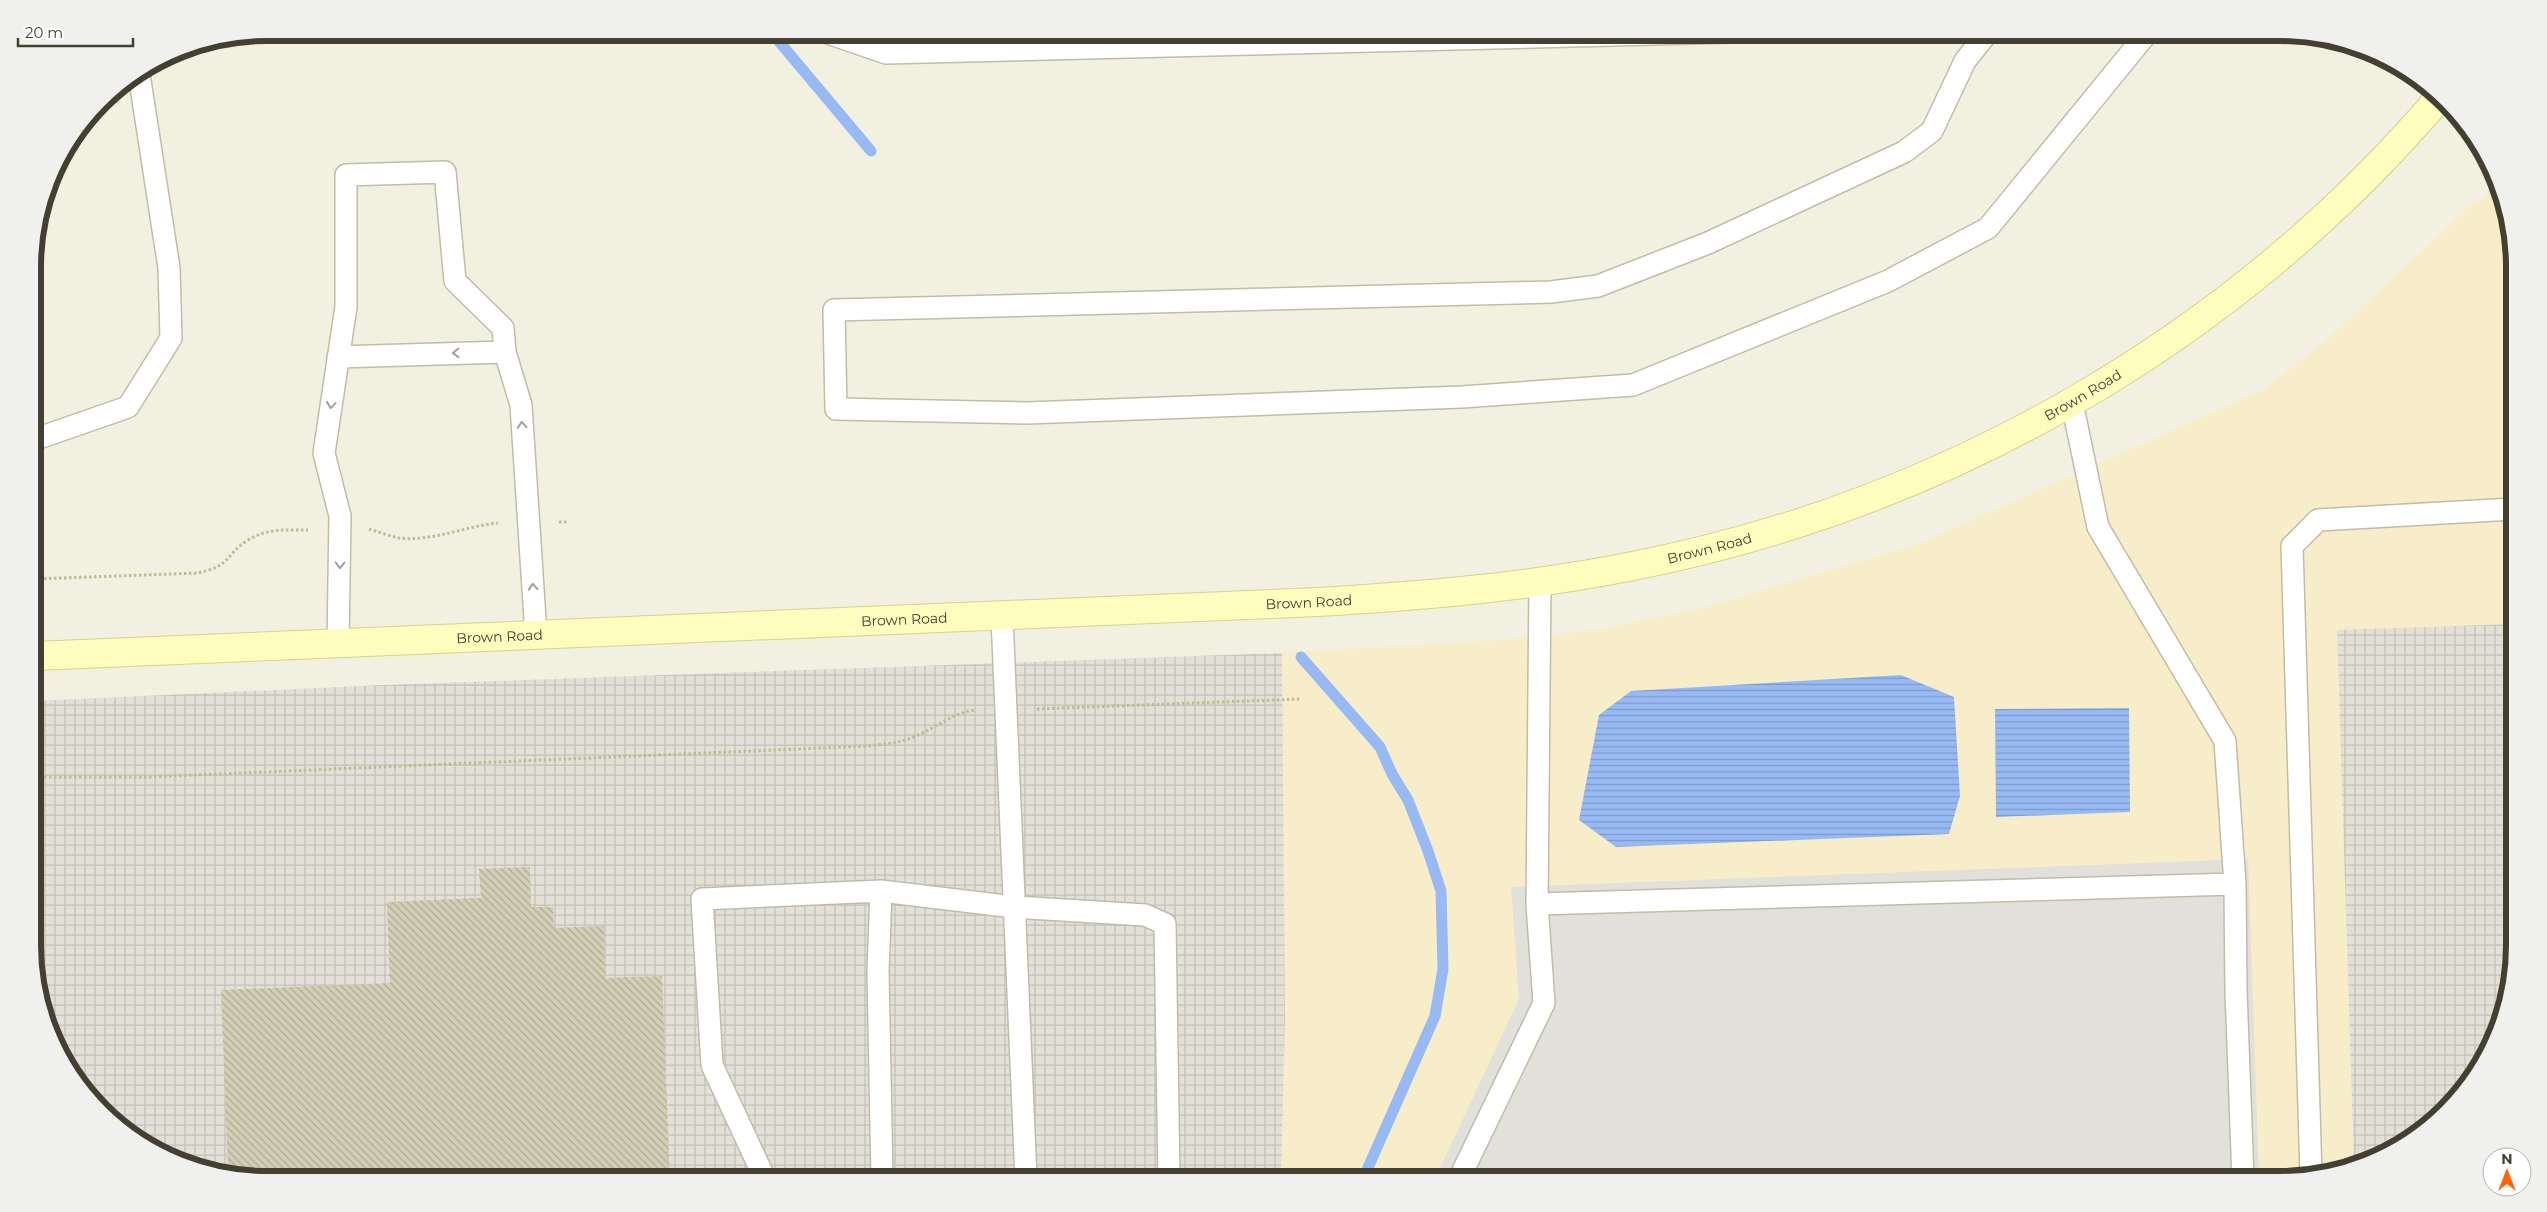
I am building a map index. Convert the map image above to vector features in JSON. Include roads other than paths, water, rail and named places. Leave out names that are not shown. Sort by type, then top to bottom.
[{"type":"main road","name":"Brown Road","points":[[41,656],[1002,617],[1398,597],[1540,582],[1668,558],[1797,524],[1871,497],[1938,470],[2020,432],[2072,403],[2174,339],[2221,306],[2259,275],[2358,184],[2435,102]]},
{"type":"lane","points":[[852,41],[886,53],[1370,41]]},
{"type":"lane","points":[[1980,41],[1964,60],[1932,131],[1904,152],[1708,244],[1598,286],[1541,292],[834,310],[836,409],[1037,413],[1462,397],[1632,385],[1888,280],[1988,228],[2141,41]]},
{"type":"lane","points":[[41,437],[128,406],[171,338],[169,268],[140,80]]},
{"type":"lane","points":[[338,644],[340,516],[324,452],[346,307],[346,175],[445,172],[455,281],[503,328],[505,352],[520,405],[536,636]]},
{"type":"lane","points":[[338,357],[505,352]]},
{"type":"lane","points":[[2072,403],[2098,527],[2225,741],[2235,884],[2236,991],[2243,1171]]},
{"type":"lane","points":[[2311,1169],[2292,546],[2318,520],[2506,509]]},
{"type":"lane","points":[[1463,1171],[1544,1003],[1537,904],[1540,582]]},
{"type":"lane","points":[[1002,617],[1026,1171]]},
{"type":"lane","points":[[1537,904],[2235,884]]},
{"type":"lane","points":[[881,891],[878,971],[882,1171]]},
{"type":"lane","points":[[761,1171],[712,1064],[702,899],[881,891],[1014,907],[1145,915],[1165,924],[1169,1171]]},
{"type":"water","points":[[1901,675],[1954,697],[1960,796],[1949,834],[1616,847],[1579,820],[1599,715],[1631,691]]},
{"type":"water","points":[[2129,708],[2130,812],[1996,817],[1995,709]]},
{"type":"waterway","points":[[779,41],[871,151]]},
{"type":"waterway","points":[[1301,657],[1380,747],[1392,774],[1408,800],[1441,891],[1443,969],[1435,1016],[1367,1171]]}]
